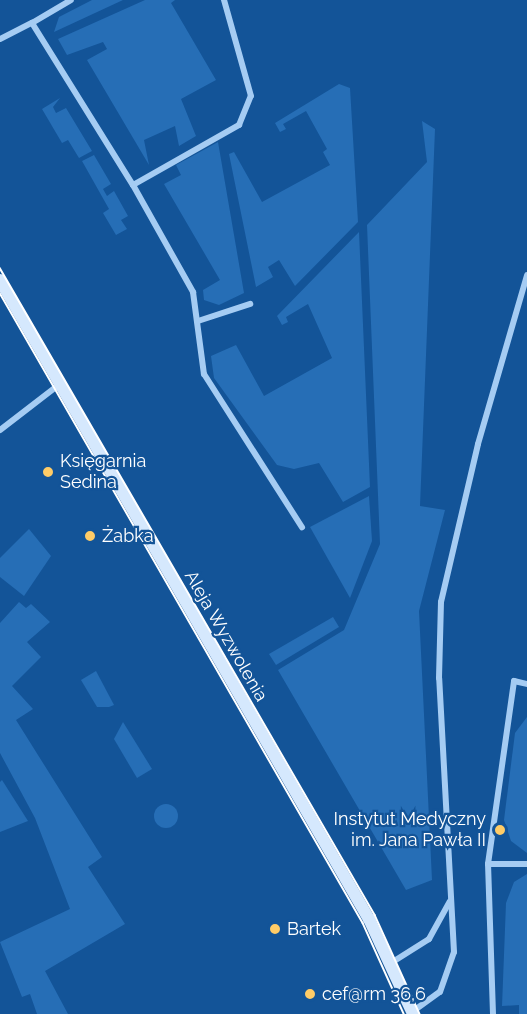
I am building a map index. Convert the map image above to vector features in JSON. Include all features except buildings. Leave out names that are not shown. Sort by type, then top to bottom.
[{"type":"street","points":[[0,39],[71,0]]},
{"type":"street","points":[[133,185],[239,125],[251,96],[224,0]]},
{"type":"street","points":[[32,22],[133,185],[194,292],[204,374],[302,527]]},
{"type":"street","points":[[412,1013],[436,997],[452,967],[452,888],[440,611],[478,444],[527,275]]},
{"type":"street","name":"Aleja Wyzwolenia","points":[[0,280],[392,963],[412,1013]]},
{"type":"street","points":[[198,321],[250,304]]},
{"type":"street","points":[[0,430],[60,384]]},
{"type":"street","points":[[493,1014],[488,864],[514,681],[527,684]]},
{"type":"street","points":[[488,864],[527,864]]},
{"type":"street","points":[[392,963],[418,949],[436,932],[452,888]]},
{"type":"shaded area","points":[[92,0],[123,0],[54,32],[59,17]]},
{"type":"shaded area","points":[[145,0],[175,0],[171,3],[216,80],[181,99],[196,136],[179,146],[175,126],[144,140],[149,165],[87,60],[107,49],[103,42],[67,55],[58,39]]},
{"type":"shaded area","points":[[339,84],[350,88],[358,222],[295,286],[279,260],[268,267],[273,277],[256,287],[229,154],[234,152],[262,202],[330,165],[323,152],[327,149],[306,111],[283,124],[286,129],[280,132],[275,123]]},
{"type":"shaded area","points":[[60,98],[53,107],[56,113],[66,108],[92,151],[79,158],[68,140],[62,143],[42,109]]},
{"type":"shaded area","points":[[422,121],[435,129],[420,506],[445,510],[419,611],[432,880],[406,890],[278,670],[344,630],[380,544],[367,225],[427,162]]},
{"type":"shaded area","points":[[218,142],[244,293],[219,305],[204,300],[203,290],[220,280],[164,184],[181,175],[176,165]]},
{"type":"shaded area","points":[[94,155],[111,184],[103,189],[107,196],[114,191],[128,216],[121,220],[127,229],[116,235],[103,213],[109,209],[82,161]]},
{"type":"shaded area","points":[[359,232],[370,487],[343,502],[319,463],[294,469],[277,465],[214,378],[211,356],[236,345],[264,396],[332,358],[308,304],[286,317],[288,322],[282,325],[277,316]]},
{"type":"shaded area","points":[[369,496],[372,541],[350,598],[310,527]]},
{"type":"shaded area","points":[[29,529],[51,556],[24,596],[0,577],[0,558]]},
{"type":"shaded area","points":[[19,602],[26,608],[31,604],[50,622],[27,642],[41,657],[12,686],[33,709],[16,720],[102,857],[88,867],[125,924],[45,971],[68,1014],[37,1014],[30,994],[22,997],[0,942],[70,909],[35,818],[0,753],[0,623]]},
{"type":"shaded area","points":[[333,617],[339,627],[276,665],[269,654]]},
{"type":"shaded area","points":[[96,671],[114,705],[97,707],[81,680]]},
{"type":"shaded area","points":[[527,717],[527,853],[511,841],[504,820],[515,733]]},
{"type":"shaded area","points":[[123,722],[152,769],[137,778],[114,739]]},
{"type":"shaded area","points":[[2,780],[28,821],[0,832],[0,782]]},
{"type":"shaded area","points":[[166,804],[175,807],[178,816],[175,825],[166,828],[157,825],[154,816],[157,807]]},
{"type":"shaded area","points":[[527,874],[527,1014],[519,1014],[519,1005],[502,1006],[506,903],[514,882]]},
{"type":"tram line","points":[[0,268],[375,915],[420,1014]]},
{"type":"tram line","points":[[0,293],[363,923],[404,1014]]},
{"type":"place","name":"Księgarnia Sedina","points":[[48,472]]},
{"type":"place","name":"Żabka","points":[[90,536]]},
{"type":"place","name":"Instytut Medyczny im. Jana Pawła II","points":[[500,830]]},
{"type":"place","name":"Bartek","points":[[275,929]]},
{"type":"place","name":"cef@rm 36,6","points":[[310,994]]}]
